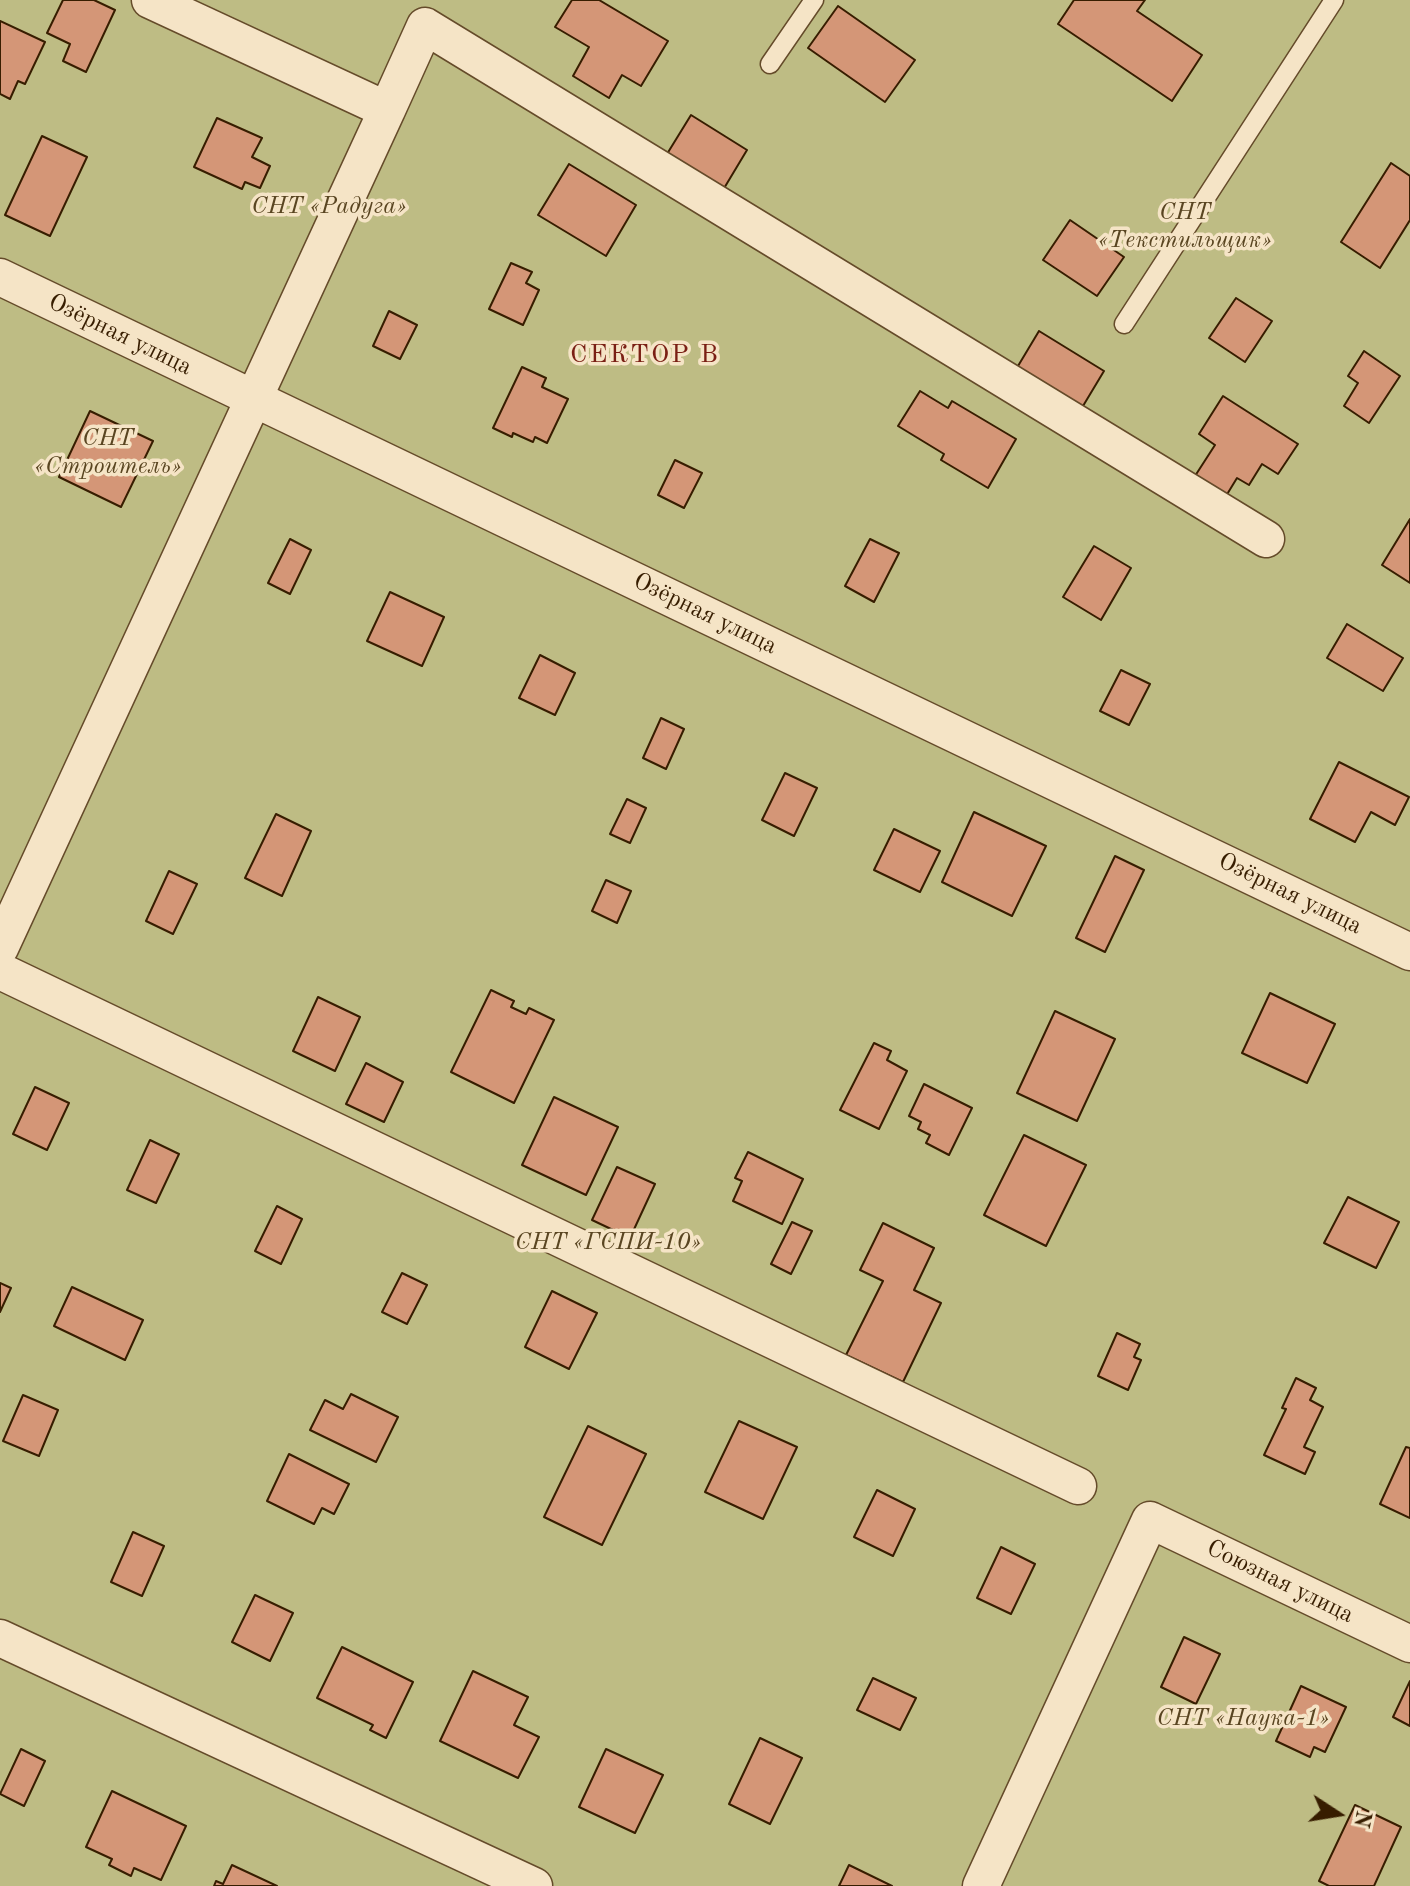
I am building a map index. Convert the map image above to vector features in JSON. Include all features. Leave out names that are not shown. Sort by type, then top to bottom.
[{"type":"street","points":[[150,0],[387,110]]},
{"type":"street","points":[[0,948],[425,26],[1266,539]]},
{"type":"street","name":"Озёрная улица","points":[[0,277],[1410,952]]},
{"type":"street","points":[[0,971],[1078,1486]]},
{"type":"street","name":"Союзная улица","points":[[981,1886],[1150,1520],[1410,1644]]},
{"type":"street","points":[[0,1638],[534,1886]]},
{"type":"lane","points":[[770,64],[814,0]]},
{"type":"lane","points":[[1124,324],[1334,0]]},
{"type":"green space","points":[[0,0],[1410,0],[1410,1886],[0,1886]]},
{"type":"building","points":[[63,0],[94,0],[115,10],[86,72],[63,61],[70,44],[47,33]]},
{"type":"building","points":[[572,0],[599,0],[668,41],[641,86],[622,75],[609,98],[573,76],[589,47],[555,27]]},
{"type":"building","points":[[1074,0],[1145,0],[1137,11],[1202,55],[1172,101],[1058,24]]},
{"type":"building","points":[[838,6],[915,60],[885,102],[808,48]]},
{"type":"building","points":[[0,21],[45,42],[25,84],[18,81],[10,99],[0,94]]},
{"type":"building","points":[[691,115],[747,150],[723,190],[667,154]]},
{"type":"building","points":[[217,118],[262,138],[252,157],[270,166],[260,188],[245,182],[242,189],[194,167]]},
{"type":"building","points":[[42,136],[87,157],[50,236],[5,215]]},
{"type":"building","points":[[1391,163],[1410,176],[1410,220],[1380,268],[1341,242]]},
{"type":"building","points":[[569,164],[636,205],[606,256],[538,215]]},
{"type":"building","points":[[1070,220],[1124,257],[1097,296],[1043,260]]},
{"type":"building","points":[[511,263],[532,272],[526,283],[539,290],[523,325],[489,309]]},
{"type":"building","points":[[1236,298],[1272,321],[1245,362],[1209,338]]},
{"type":"building","points":[[389,311],[417,325],[400,359],[373,346]]},
{"type":"building","points":[[1039,331],[1104,371],[1080,411],[1015,371]]},
{"type":"building","points":[[1364,351],[1400,376],[1369,423],[1344,406],[1358,383],[1348,376]]},
{"type":"building","points":[[522,367],[546,378],[542,387],[568,399],[547,443],[535,437],[533,442],[513,433],[512,437],[493,428]]},
{"type":"building","points":[[920,391],[948,408],[952,401],[1016,439],[988,488],[941,460],[944,454],[898,426]]},
{"type":"building","points":[[1223,396],[1298,444],[1278,474],[1262,464],[1249,485],[1237,478],[1226,496],[1195,476],[1215,445],[1199,434]]},
{"type":"building","points":[[90,411],[153,441],[121,507],[59,477]]},
{"type":"building","points":[[675,460],[702,473],[684,508],[658,495]]},
{"type":"building","points":[[1410,519],[1410,583],[1382,565]]},
{"type":"building","points":[[290,539],[311,550],[290,594],[268,583]]},
{"type":"building","points":[[870,539],[899,553],[874,602],[845,586]]},
{"type":"building","points":[[1094,546],[1131,568],[1101,620],[1063,597]]},
{"type":"building","points":[[390,592],[444,617],[422,666],[367,641]]},
{"type":"building","points":[[1347,624],[1403,658],[1383,691],[1327,658]]},
{"type":"building","points":[[540,655],[575,673],[555,715],[519,698]]},
{"type":"building","points":[[1121,670],[1150,684],[1129,725],[1100,711]]},
{"type":"building","points":[[661,718],[684,729],[666,769],[643,758]]},
{"type":"building","points":[[1339,762],[1409,797],[1395,825],[1371,812],[1355,842],[1310,819]]},
{"type":"building","points":[[785,773],[817,788],[794,836],[762,820]]},
{"type":"building","points":[[627,799],[646,808],[630,843],[610,834]]},
{"type":"building","points":[[974,812],[1046,846],[1012,916],[942,882]]},
{"type":"building","points":[[276,814],[311,831],[282,896],[245,878]]},
{"type":"building","points":[[894,829],[940,851],[920,892],[874,870]]},
{"type":"building","points":[[1115,856],[1144,870],[1105,952],[1076,938]]},
{"type":"building","points":[[169,871],[197,884],[173,934],[146,921]]},
{"type":"building","points":[[606,880],[631,891],[617,923],[592,911]]},
{"type":"building","points":[[491,990],[514,1001],[511,1007],[526,1014],[529,1008],[554,1020],[514,1103],[451,1072]]},
{"type":"building","points":[[1270,993],[1335,1024],[1307,1083],[1242,1053]]},
{"type":"building","points":[[318,997],[360,1017],[335,1071],[293,1051]]},
{"type":"building","points":[[1055,1011],[1115,1039],[1077,1121],[1017,1093]]},
{"type":"building","points":[[874,1043],[891,1051],[887,1060],[907,1071],[879,1129],[840,1110]]},
{"type":"building","points":[[366,1063],[403,1082],[384,1122],[346,1104]]},
{"type":"building","points":[[924,1084],[972,1108],[949,1155],[926,1143],[930,1135],[918,1129],[921,1122],[909,1116]]},
{"type":"building","points":[[35,1087],[69,1103],[47,1150],[13,1134]]},
{"type":"building","points":[[554,1097],[618,1127],[586,1195],[522,1165]]},
{"type":"building","points":[[1024,1135],[1086,1165],[1046,1246],[984,1215]]},
{"type":"building","points":[[150,1140],[179,1154],[156,1203],[127,1190]]},
{"type":"building","points":[[748,1152],[803,1179],[782,1224],[733,1201],[742,1181],[735,1178]]},
{"type":"building","points":[[617,1167],[655,1184],[630,1238],[592,1220]]},
{"type":"building","points":[[1348,1197],[1399,1222],[1376,1268],[1324,1243]]},
{"type":"building","points":[[277,1206],[302,1219],[281,1264],[255,1251]]},
{"type":"building","points":[[792,1222],[812,1231],[791,1274],[771,1264]]},
{"type":"building","points":[[883,1223],[934,1248],[914,1290],[941,1303],[903,1382],[846,1355],[883,1281],[860,1270]]},
{"type":"building","points":[[402,1273],[427,1285],[407,1324],[382,1312]]},
{"type":"building","points":[[0,1283],[11,1288],[0,1312]]},
{"type":"building","points":[[72,1287],[143,1320],[125,1360],[54,1326]]},
{"type":"building","points":[[552,1291],[597,1313],[569,1369],[525,1347]]},
{"type":"building","points":[[1117,1333],[1140,1344],[1134,1357],[1141,1360],[1128,1390],[1098,1376]]},
{"type":"building","points":[[1296,1378],[1316,1388],[1310,1400],[1323,1407],[1304,1447],[1315,1452],[1305,1474],[1264,1455],[1286,1409],[1282,1408]]},
{"type":"building","points":[[351,1394],[398,1417],[376,1462],[310,1430],[325,1400],[343,1409]]},
{"type":"building","points":[[23,1395],[58,1410],[39,1456],[3,1441]]},
{"type":"building","points":[[739,1421],[797,1447],[763,1519],[705,1492]]},
{"type":"building","points":[[588,1426],[646,1454],[602,1545],[544,1517]]},
{"type":"building","points":[[1406,1447],[1410,1448],[1410,1518],[1380,1504]]},
{"type":"building","points":[[289,1454],[349,1484],[334,1514],[322,1508],[314,1524],[267,1501]]},
{"type":"building","points":[[877,1490],[915,1509],[893,1556],[854,1537]]},
{"type":"building","points":[[133,1532],[164,1546],[142,1596],[111,1582]]},
{"type":"building","points":[[1001,1547],[1035,1564],[1011,1614],[977,1598]]},
{"type":"building","points":[[255,1595],[293,1613],[270,1661],[232,1642]]},
{"type":"building","points":[[1184,1637],[1220,1654],[1196,1704],[1161,1687]]},
{"type":"building","points":[[342,1647],[413,1682],[386,1738],[370,1730],[373,1725],[317,1698]]},
{"type":"building","points":[[473,1671],[528,1697],[514,1725],[539,1737],[518,1778],[440,1741]]},
{"type":"building","points":[[873,1678],[916,1698],[900,1730],[857,1710]]},
{"type":"building","points":[[1410,1681],[1410,1726],[1393,1717]]},
{"type":"building","points":[[1301,1686],[1346,1707],[1325,1752],[1314,1747],[1310,1757],[1276,1741]]},
{"type":"building","points":[[760,1738],[802,1758],[770,1824],[729,1804]]},
{"type":"building","points":[[21,1749],[45,1761],[24,1806],[0,1794]]},
{"type":"building","points":[[606,1749],[663,1775],[635,1833],[579,1807]]},
{"type":"building","points":[[112,1791],[186,1826],[161,1880],[134,1868],[131,1876],[109,1865],[112,1859],[86,1847]]},
{"type":"building","points":[[1355,1805],[1401,1827],[1374,1886],[1329,1886],[1319,1881]]},
{"type":"building","points":[[232,1865],[277,1886],[214,1886],[216,1881],[223,1884]]},
{"type":"building","points":[[849,1865],[892,1886],[839,1886]]},
{"type":"district","name":"СЕКТОР В","points":[[645,355]]},
{"type":"park label","name":"СНТ «Радуга»","points":[[329,207]]},
{"type":"park label","name":"СНТ «Текстильщик»","points":[[1185,227]]},
{"type":"park label","name":"СНТ «Строитель»","points":[[108,453]]},
{"type":"park label","name":"СНТ «ГСПИ-10»","points":[[608,1243]]},
{"type":"park label","name":"СНТ «Наука-1»","points":[[1243,1719]]}]
